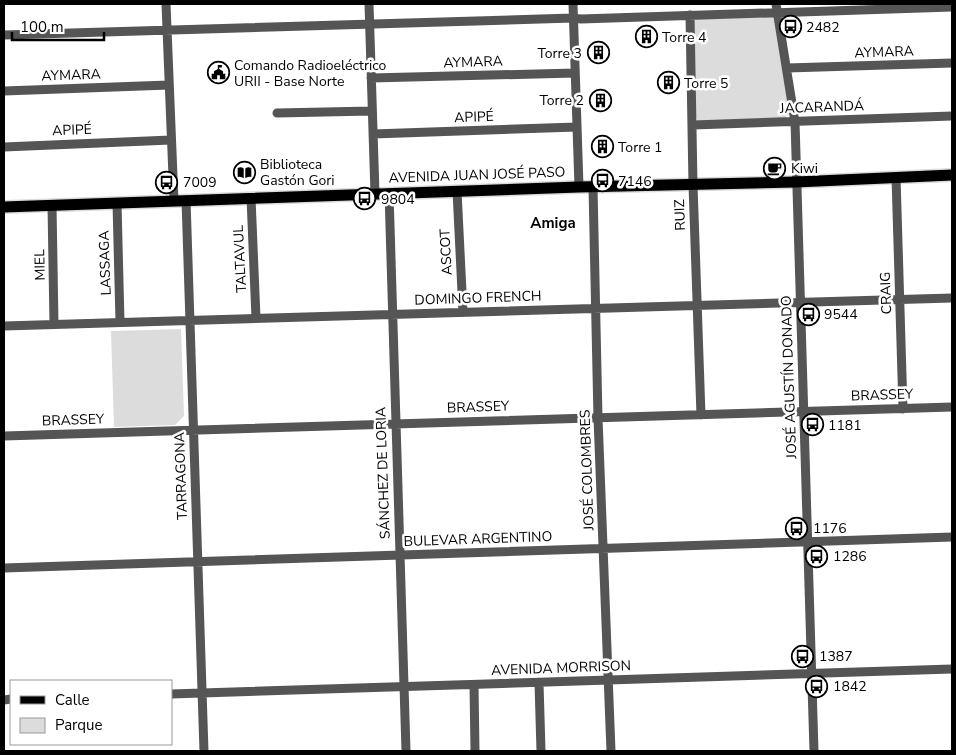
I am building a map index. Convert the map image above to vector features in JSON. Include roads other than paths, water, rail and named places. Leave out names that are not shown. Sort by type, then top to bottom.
[{"type":"main road","name":"AVENIDA JUAN JOSÉ PASO","points":[[4,207],[579,187],[796,182],[952,175]]},
{"type":"street","points":[[166,4],[174,201]]},
{"type":"street","points":[[369,4],[375,194]]},
{"type":"street","points":[[572,4],[579,187]]},
{"type":"street","points":[[4,35],[581,19],[690,15],[776,8],[952,7]]},
{"type":"street","name":"JOSÉ AGUSTÍN DONADO","points":[[776,8],[795,122],[814,751]]},
{"type":"street","name":"RUIZ","points":[[690,15],[693,185],[701,415]]},
{"type":"street","name":"AYMARA","points":[[787,68],[952,64]]},
{"type":"street","name":"AYMARA","points":[[371,78],[575,73]]},
{"type":"street","name":"AYMARA","points":[[4,91],[169,85]]},
{"type":"street","points":[[277,113],[372,111]]},
{"type":"street","name":"JACARANDÁ","points":[[693,125],[952,116]]},
{"type":"street","name":"APIPÉ","points":[[373,134],[577,127]]},
{"type":"street","name":"APIPÉ","points":[[4,147],[171,140]]},
{"type":"street","name":"CRAIG","points":[[896,177],[903,409]]},
{"type":"street","name":"JOSÉ COLOMBRES","points":[[593,187],[598,418],[611,751]]},
{"type":"street","name":"ASCOT","points":[[457,191],[463,312]]},
{"type":"street","name":"SÁNCHEZ DE LORIA","points":[[389,193],[406,751]]},
{"type":"street","name":"TALTAVUL","points":[[251,198],[256,318]]},
{"type":"street","name":"TARRAGONA","points":[[186,200],[204,751]]},
{"type":"street","name":"LASSAGA","points":[[117,203],[120,322]]},
{"type":"street","name":"MIEL","points":[[52,205],[54,324]]},
{"type":"street","name":"DOMINGO FRENCH","points":[[4,326],[952,298]]},
{"type":"street","name":"BRASSEY","points":[[4,436],[952,407]]},
{"type":"street","name":"BULEVAR ARGENTINO","points":[[4,568],[952,537]]},
{"type":"street","name":"AVENIDA MORRISON","points":[[172,694],[952,670]]},
{"type":"street","points":[[539,683],[541,751]]},
{"type":"street","points":[[474,685],[475,751]]},
{"type":"place","name":"2482","points":[[790,27]]},
{"type":"place","name":"Torre 4","points":[[646,37]]},
{"type":"place","name":"Torre 3","points":[[598,53]]},
{"type":"place","name":"Comando Radioeléctrico URII - Base Norte","points":[[218,73]]},
{"type":"place","name":"Torre 5","points":[[668,83]]},
{"type":"place","name":"Torre 2","points":[[600,100]]},
{"type":"place","name":"Torre 1","points":[[602,147]]},
{"type":"place","name":"Kiwi","points":[[775,168]]},
{"type":"place","name":"Biblioteca Gastón Gori","points":[[244,172]]},
{"type":"place","name":"7146","points":[[602,181]]},
{"type":"place","name":"7009","points":[[167,182]]},
{"type":"place","name":"9804","points":[[365,199]]},
{"type":"place","name":"9544","points":[[808,314]]},
{"type":"place","name":"1181","points":[[812,425]]},
{"type":"place","name":"1176","points":[[797,528]]},
{"type":"place","name":"1286","points":[[817,556]]},
{"type":"place","name":"1387","points":[[803,656]]},
{"type":"place","name":"1842","points":[[817,686]]},
{"type":"district","name":"Amiga","points":[[553,223]]}]
